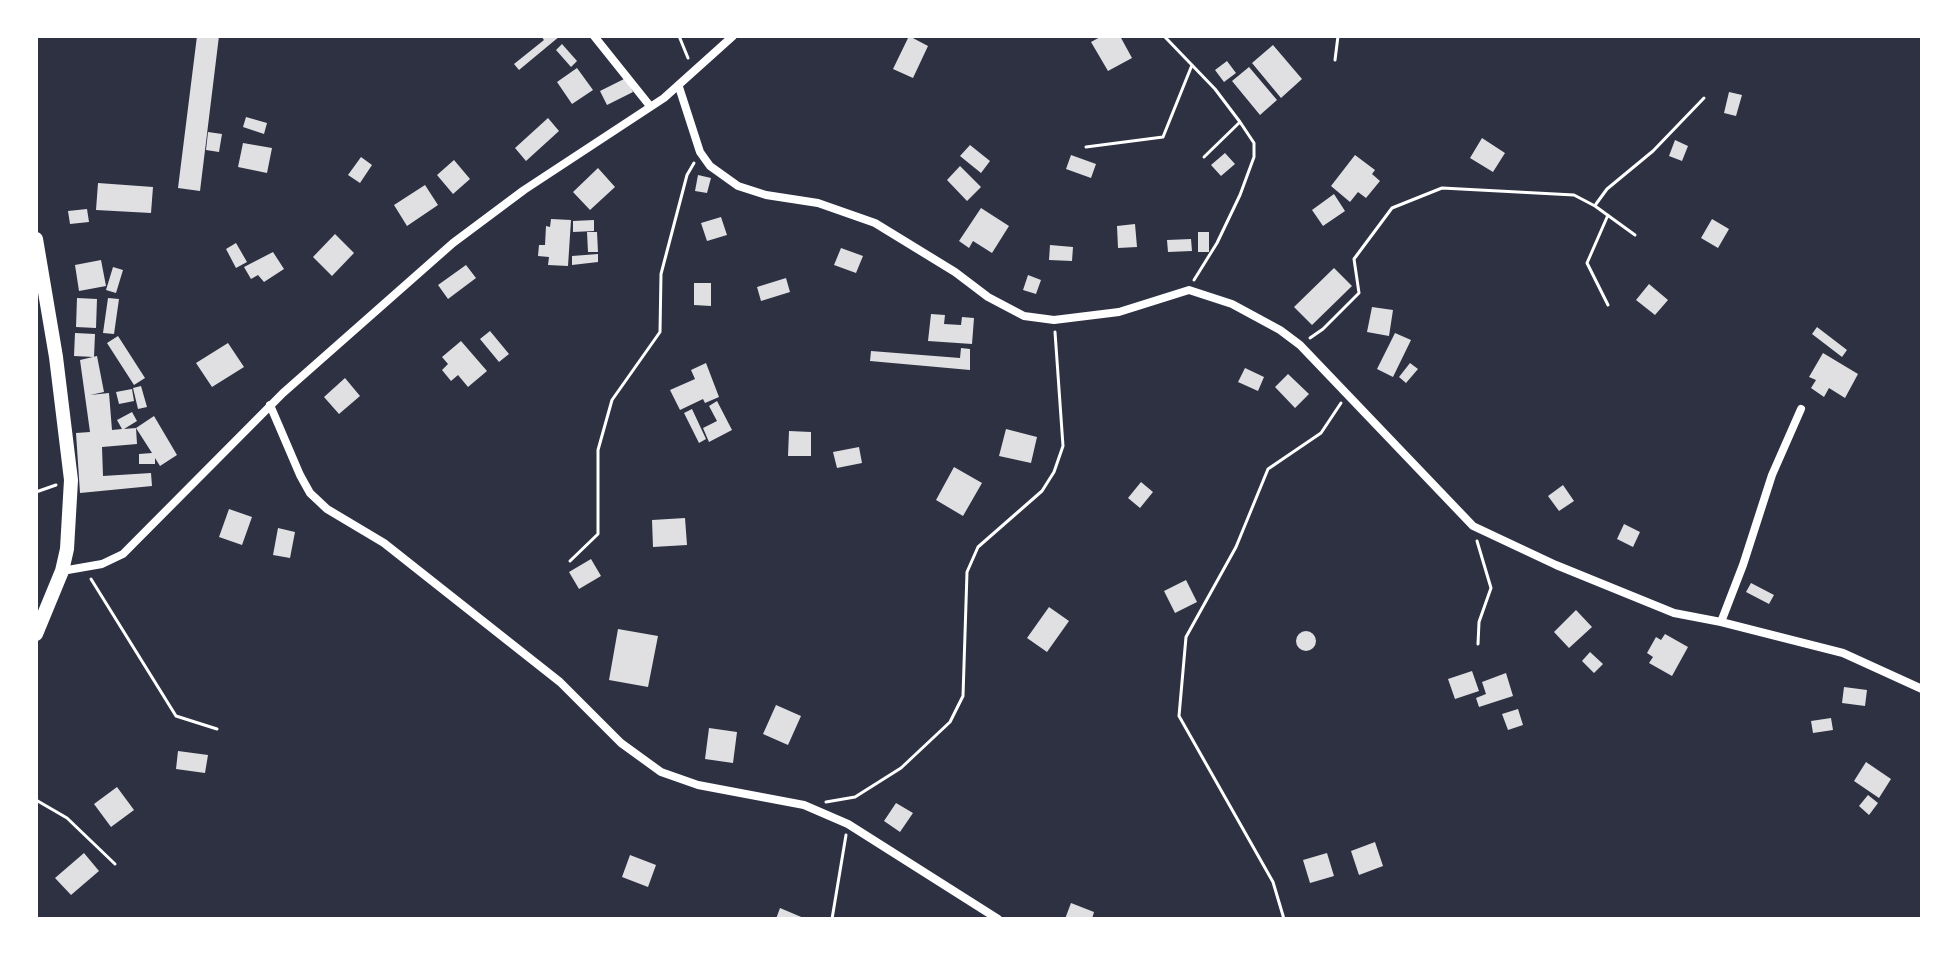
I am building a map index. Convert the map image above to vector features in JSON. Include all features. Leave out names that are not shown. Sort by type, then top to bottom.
[{"type":"main road","points":[[36,239],[56,357],[71,480],[67,549],[62,571],[36,634]]},
{"type":"street","points":[[594,36],[650,106]]},
{"type":"street","points":[[62,571],[102,564],[123,554],[270,405],[453,243],[524,190],[679,87],[733,36]]},
{"type":"street","points":[[679,87],[700,152],[710,166],[738,186],[766,195],[818,203],[875,223],[1024,316],[1054,320],[1119,312],[1189,290],[1217,297],[1280,330],[1300,345],[1473,526],[1556,565],[1674,613],[1843,653],[1922,689]]},
{"type":"street","points":[[270,405],[300,475],[310,493],[327,509],[384,543],[560,682],[621,743],[661,772],[698,785],[804,805],[848,824],[998,919]]},
{"type":"street","points":[[1721,622],[1748,553],[1772,475],[1801,409]]},
{"type":"path","points":[[679,36],[697,71]]},
{"type":"path","points":[[1164,36],[1215,89],[1254,143],[1254,157],[1240,195],[1217,243],[1189,290]]},
{"type":"path","points":[[1335,60],[1338,36]]},
{"type":"path","points":[[1086,147],[1163,137],[1192,65]]},
{"type":"path","points":[[1595,206],[1607,189],[1653,151],[1704,98]]},
{"type":"path","points":[[1204,157],[1240,122]]},
{"type":"path","points":[[570,561],[598,534],[598,450],[612,400],[660,332],[661,274],[687,175],[700,152]]},
{"type":"path","points":[[1300,345],[1323,329],[1359,293],[1354,259],[1392,208],[1442,188],[1574,195],[1635,235]]},
{"type":"path","points":[[1608,215],[1587,263],[1608,305]]},
{"type":"path","points":[[804,805],[855,797],[901,768],[950,722],[963,696],[967,572],[978,547],[1042,491],[1054,472],[1063,446],[1054,320]]},
{"type":"path","points":[[1284,919],[1273,882],[1179,716],[1186,637],[1236,547],[1268,469],[1321,433],[1347,394]]},
{"type":"path","points":[[1473,526],[1491,588],[1479,622],[1478,644]]},
{"type":"path","points":[[84,568],[176,716],[217,729]]},
{"type":"path","points":[[36,800],[67,818],[115,864]]},
{"type":"path","points":[[832,919],[848,824]]},
{"type":"building","points":[[197,36],[219,36],[200,191],[178,188]]},
{"type":"building","points":[[541,36],[560,36],[519,70],[514,64],[544,40]]},
{"type":"building","points":[[909,36],[928,46],[913,78],[893,69]]},
{"type":"building","points":[[1102,36],[1120,36],[1132,58],[1108,71],[1091,42]]},
{"type":"building","points":[[562,44],[577,61],[571,67],[556,50]]},
{"type":"building","points":[[1273,45],[1302,79],[1281,98],[1252,63]]},
{"type":"building","points":[[1227,61],[1236,73],[1224,82],[1215,70]]},
{"type":"building","points":[[1249,67],[1277,100],[1260,115],[1232,81]]},
{"type":"building","points":[[577,68],[593,90],[572,104],[557,82]]},
{"type":"building","points":[[626,78],[633,92],[607,105],[600,91]]},
{"type":"building","points":[[1729,92],[1742,95],[1736,116],[1724,113]]},
{"type":"building","points":[[246,117],[267,123],[264,134],[243,127]]},
{"type":"building","points":[[548,118],[559,131],[526,161],[515,148]]},
{"type":"building","points":[[208,132],[222,134],[219,152],[206,150]]},
{"type":"building","points":[[1482,138],[1505,153],[1493,172],[1470,158]]},
{"type":"building","points":[[1675,140],[1688,146],[1682,161],[1669,156]]},
{"type":"building","points":[[243,143],[272,148],[267,173],[238,167]]},
{"type":"building","points":[[970,145],[990,161],[981,173],[960,156]]},
{"type":"building","points":[[1225,153],[1235,164],[1221,176],[1211,165]]},
{"type":"building","points":[[1071,155],[1096,164],[1091,178],[1066,169]]},
{"type":"building","points":[[1355,155],[1375,170],[1372,174],[1380,181],[1366,198],[1358,192],[1350,202],[1331,186]]},
{"type":"building","points":[[361,157],[372,165],[360,183],[348,175]]},
{"type":"building","points":[[454,160],[470,179],[453,194],[437,175]]},
{"type":"building","points":[[960,166],[981,187],[967,201],[947,180]]},
{"type":"building","points":[[598,168],[615,187],[590,210],[573,192]]},
{"type":"building","points":[[698,175],[711,178],[707,193],[695,191]]},
{"type":"building","points":[[98,183],[153,187],[151,213],[96,210]]},
{"type":"building","points":[[425,185],[438,205],[407,226],[394,205]]},
{"type":"building","points":[[1334,194],[1345,211],[1323,226],[1312,210]]},
{"type":"building","points":[[981,208],[1009,226],[992,253],[973,241],[969,248],[959,241]]},
{"type":"building","points":[[87,209],[89,222],[70,224],[68,211]]},
{"type":"building","points":[[721,217],[727,235],[707,241],[701,223]]},
{"type":"building","points":[[551,219],[571,220],[568,266],[548,265],[549,257],[538,256],[539,245],[545,245],[546,226],[550,227]]},
{"type":"building","points":[[1712,219],[1729,229],[1718,248],[1701,238]]},
{"type":"building","points":[[594,220],[594,231],[573,232],[573,221]]},
{"type":"building","points":[[1135,224],[1137,247],[1118,248],[1117,226]]},
{"type":"building","points":[[587,232],[597,232],[598,252],[588,252]]},
{"type":"building","points":[[1198,232],[1209,232],[1209,252],[1198,252]]},
{"type":"building","points":[[335,234],[354,253],[332,276],[313,257]]},
{"type":"building","points":[[1191,239],[1192,251],[1168,252],[1167,240]]},
{"type":"building","points":[[236,243],[247,262],[236,268],[226,249]]},
{"type":"building","points":[[1050,245],[1073,247],[1072,261],[1049,260]]},
{"type":"building","points":[[841,248],[863,256],[856,273],[834,265]]},
{"type":"building","points":[[273,252],[284,269],[264,282],[258,275],[251,279],[244,267]]},
{"type":"building","points":[[598,254],[598,262],[572,265],[572,256]]},
{"type":"building","points":[[101,260],[106,286],[79,291],[75,265]]},
{"type":"building","points":[[466,265],[476,278],[448,299],[438,285]]},
{"type":"building","points":[[113,267],[123,270],[116,293],[106,290]]},
{"type":"building","points":[[1334,268],[1352,286],[1312,325],[1294,307]]},
{"type":"building","points":[[1028,275],[1041,280],[1036,294],[1023,290]]},
{"type":"building","points":[[786,278],[790,292],[761,301],[757,287]]},
{"type":"building","points":[[694,283],[711,283],[711,306],[694,305]]},
{"type":"building","points":[[1649,284],[1668,300],[1655,315],[1636,300]]},
{"type":"building","points":[[77,298],[97,299],[96,328],[76,327]]},
{"type":"building","points":[[108,298],[119,299],[114,334],[103,333]]},
{"type":"building","points":[[1372,307],[1393,310],[1389,336],[1367,332]]},
{"type":"building","points":[[931,314],[945,315],[944,324],[961,325],[962,317],[974,318],[972,344],[928,341]]},
{"type":"building","points":[[1817,327],[1847,350],[1842,357],[1812,334]]},
{"type":"building","points":[[490,331],[509,354],[499,362],[480,339]]},
{"type":"building","points":[[75,333],[95,334],[94,357],[74,356]]},
{"type":"building","points":[[1395,333],[1411,340],[1393,377],[1377,369]]},
{"type":"building","points":[[118,336],[145,378],[134,385],[107,343]]},
{"type":"building","points":[[461,341],[487,371],[468,387],[458,375],[451,381],[442,370],[448,364],[442,357]]},
{"type":"building","points":[[228,343],[244,367],[212,387],[196,363]]},
{"type":"building","points":[[961,348],[970,349],[970,370],[870,361],[871,351],[960,358]]},
{"type":"building","points":[[1823,353],[1858,374],[1845,398],[1829,388],[1824,397],[1811,388],[1816,380],[1809,377]]},
{"type":"building","points":[[97,356],[104,392],[90,395],[109,393],[112,430],[122,429],[117,420],[132,412],[137,421],[124,429],[136,428],[137,444],[102,447],[103,476],[151,473],[152,486],[80,493],[76,433],[90,432],[80,360]]},
{"type":"building","points":[[706,363],[719,397],[705,403],[703,399],[680,410],[670,390],[695,379],[691,370]]},
{"type":"building","points":[[1410,363],[1418,369],[1406,383],[1399,377]]},
{"type":"building","points":[[1245,368],[1264,377],[1258,391],[1238,382]]},
{"type":"building","points":[[1288,374],[1309,394],[1295,408],[1275,387]]},
{"type":"building","points":[[345,378],[360,396],[339,414],[324,397]]},
{"type":"building","points":[[141,386],[147,407],[138,409],[133,388]]},
{"type":"building","points":[[132,389],[134,401],[119,404],[116,392]]},
{"type":"building","points":[[717,401],[732,430],[709,442],[703,428],[717,421],[709,406]]},
{"type":"building","points":[[692,409],[706,439],[699,443],[684,413]]},
{"type":"building","points":[[154,416],[177,455],[160,466],[155,458],[155,464],[139,464],[139,454],[152,453],[136,428]]},
{"type":"building","points":[[1006,429],[1037,437],[1031,463],[999,456]]},
{"type":"building","points":[[789,431],[811,432],[811,456],[788,456]]},
{"type":"building","points":[[859,447],[862,463],[837,468],[833,452]]},
{"type":"building","points":[[954,467],[982,483],[963,516],[936,500]]},
{"type":"building","points":[[1141,482],[1153,492],[1140,508],[1128,498]]},
{"type":"building","points":[[1563,485],[1574,501],[1559,511],[1548,496]]},
{"type":"building","points":[[229,509],[252,517],[242,545],[219,537]]},
{"type":"building","points":[[685,518],[687,545],[653,547],[652,520]]},
{"type":"building","points":[[1624,524],[1640,532],[1633,547],[1617,539]]},
{"type":"building","points":[[278,528],[295,532],[290,558],[273,555]]},
{"type":"building","points":[[591,559],[601,576],[579,589],[569,572]]},
{"type":"building","points":[[1186,580],[1197,602],[1175,613],[1164,591]]},
{"type":"building","points":[[1751,583],[1774,595],[1769,604],[1746,592]]},
{"type":"building","points":[[1049,607],[1069,621],[1047,652],[1027,638]]},
{"type":"building","points":[[1576,610],[1592,627],[1569,648],[1554,632]]},
{"type":"building","points":[[618,629],[658,636],[648,687],[609,680]]},
{"type":"building","points":[[1302,631],[1310,631],[1316,641],[1310,651],[1302,651],[1296,645],[1296,637]]},
{"type":"building","points":[[1665,634],[1688,647],[1672,676],[1649,663],[1653,657],[1647,653],[1656,637],[1661,640]]},
{"type":"building","points":[[1590,652],[1603,664],[1594,673],[1582,661]]},
{"type":"building","points":[[1472,671],[1479,691],[1455,699],[1448,679]]},
{"type":"building","points":[[1506,673],[1513,696],[1479,707],[1476,698],[1486,694],[1482,682]]},
{"type":"building","points":[[1844,687],[1867,690],[1865,706],[1842,703]]},
{"type":"building","points":[[776,705],[801,716],[788,745],[763,734]]},
{"type":"building","points":[[1518,709],[1523,725],[1508,730],[1502,714]]},
{"type":"building","points":[[1831,718],[1833,730],[1813,733],[1811,721]]},
{"type":"building","points":[[709,728],[737,732],[733,763],[705,759]]},
{"type":"building","points":[[178,751],[208,755],[205,773],[176,769]]},
{"type":"building","points":[[1866,762],[1891,779],[1879,798],[1854,781]]},
{"type":"building","points":[[117,787],[134,810],[111,827],[94,804]]},
{"type":"building","points":[[1868,795],[1878,803],[1869,815],[1859,806]]},
{"type":"building","points":[[896,803],[913,813],[900,832],[884,821]]},
{"type":"building","points":[[1375,842],[1383,866],[1359,875],[1351,851]]},
{"type":"building","points":[[84,853],[99,871],[71,895],[55,878]]},
{"type":"building","points":[[1327,853],[1334,876],[1310,883],[1303,860]]},
{"type":"building","points":[[630,855],[656,865],[648,887],[622,877]]},
{"type":"building","points":[[1071,903],[1094,912],[1092,919],[1065,919]]},
{"type":"building","points":[[780,908],[806,919],[776,919]]}]
